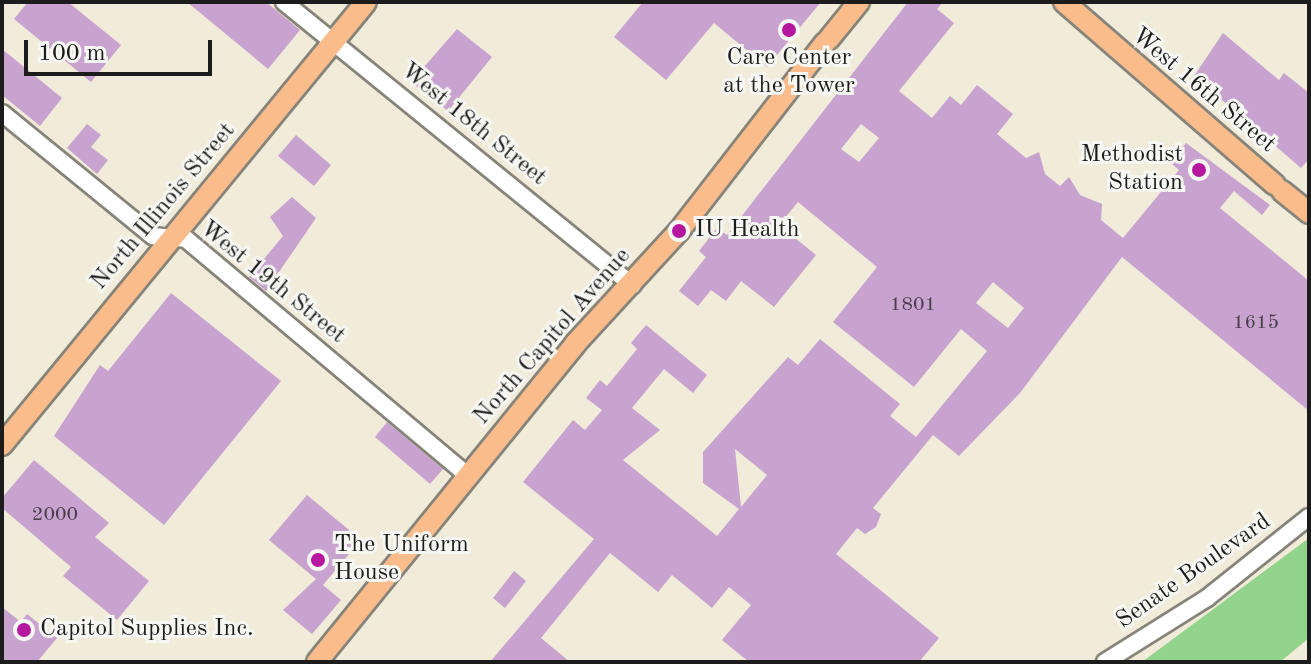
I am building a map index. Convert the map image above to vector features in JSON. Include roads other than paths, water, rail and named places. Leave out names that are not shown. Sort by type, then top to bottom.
[{"type":"main road","name":"North Illinois Street","points":[[2,445],[366,2]]},
{"type":"main road","name":"North Capitol Avenue","points":[[317,662],[468,476],[632,285],[859,2]]},
{"type":"main road","name":"West 16th Street","points":[[1064,2],[1309,213]]},
{"type":"street","name":"West 18th Street","points":[[284,2],[632,285]]},
{"type":"street","name":"West 19th Street","points":[[2,113],[153,236],[186,239],[468,476]]},
{"type":"street","name":"Senate Boulevard","points":[[1105,662],[1226,585],[1309,517]]},
{"type":"place","name":"Care Center at the Tower","points":[[789,30]]},
{"type":"place","name":"Methodist Station","points":[[1199,170]]},
{"type":"place","name":"IU Health","points":[[679,231]]},
{"type":"place","name":"The Uniform House","points":[[318,560]]},
{"type":"place","name":"Capitol Supplies Inc.","points":[[24,630]]}]
